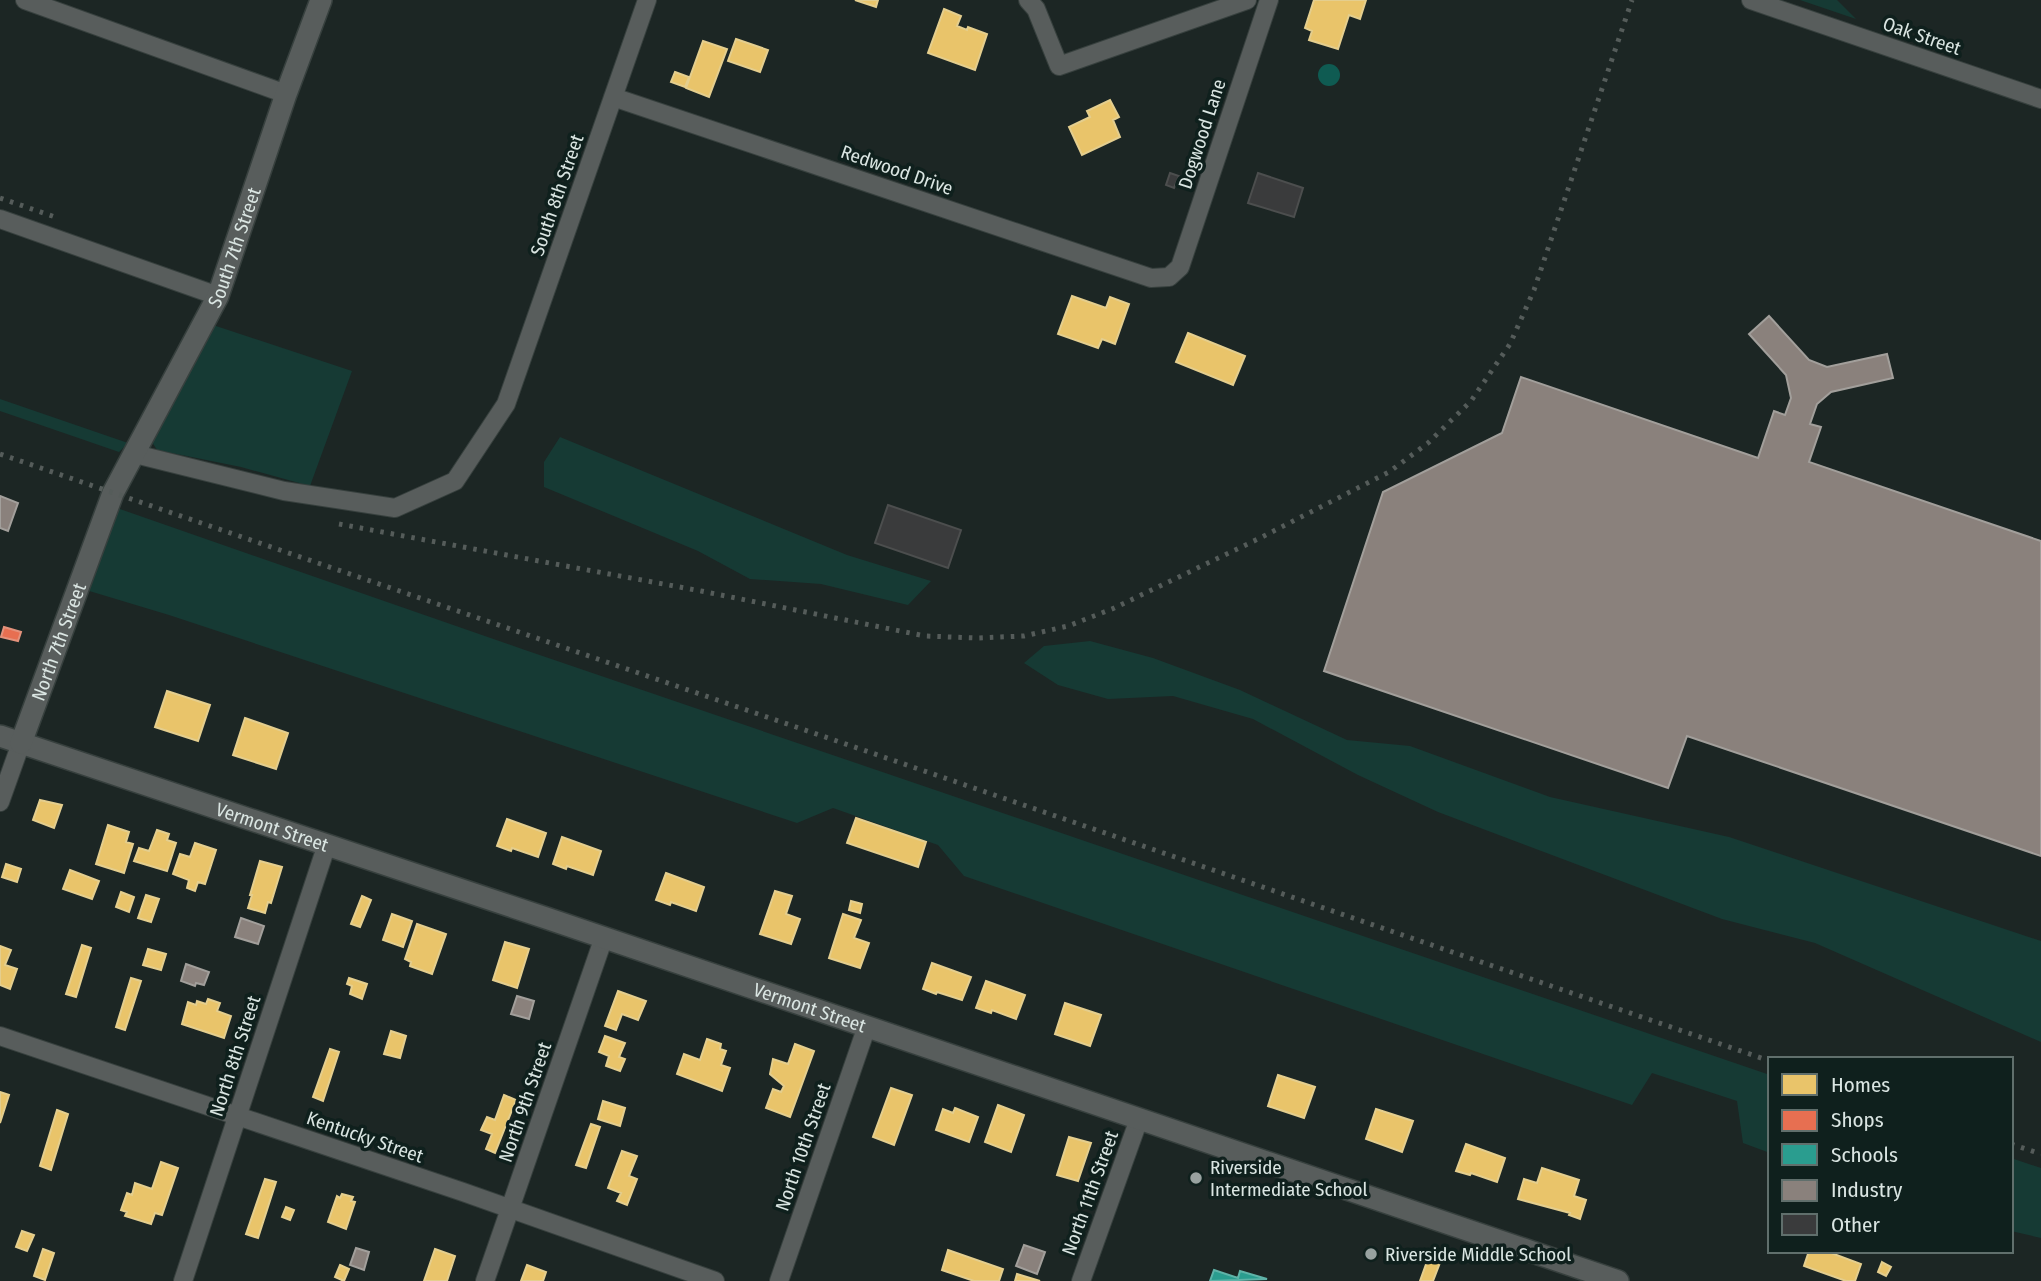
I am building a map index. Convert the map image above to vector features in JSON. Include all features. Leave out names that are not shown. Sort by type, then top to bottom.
[{"type":"street","points":[[25,0],[286,94]]},
{"type":"street","name":"South 7th Street","points":[[120,483],[218,296],[286,94],[321,0]]},
{"type":"street","name":"South 8th Street","points":[[135,454],[284,491],[395,509],[455,481],[506,404],[647,0]]},
{"type":"street","points":[[1028,0],[1036,9],[1059,66],[1248,0]]},
{"type":"street","name":"Dogwood Lane","points":[[1169,277],[1181,267],[1269,0]]},
{"type":"street","name":"Oak Street","points":[[1751,0],[2041,99]]},
{"type":"street","name":"Redwood Drive","points":[[613,97],[1151,278],[1169,277]]},
{"type":"street","points":[[0,219],[218,296]]},
{"type":"street","name":"North 7th Street","points":[[0,802],[109,504],[120,483]]},
{"type":"street","name":"Vermont Street","points":[[0,736],[604,937],[1618,1281]]},
{"type":"street","name":"North 8th Street","points":[[183,1281],[327,844]]},
{"type":"street","name":"North 9th Street","points":[[485,1281],[604,937]]},
{"type":"street","name":"North 10th Street","points":[[779,1281],[867,1026]]},
{"type":"street","name":"Kentucky Street","points":[[0,1036],[715,1281]]},
{"type":"street","name":"North 11th Street","points":[[1082,1281],[1139,1119]]},
{"type":"shaded area","points":[[1800,0],[1837,0],[1856,19]]},
{"type":"shaded area","points":[[1329,64],[1339,71],[1340,75],[1333,85],[1329,86],[1319,79],[1318,75],[1325,65]]},
{"type":"shaded area","points":[[213,325],[352,371],[310,486],[241,467],[157,450],[152,442],[165,412]]},
{"type":"shaded area","points":[[0,399],[128,443],[119,452],[0,411]]},
{"type":"shaded area","points":[[560,437],[847,555],[931,581],[908,605],[821,584],[750,579],[698,551],[544,487],[544,462]]},
{"type":"shaded area","points":[[117,508],[1768,1074],[1768,1152],[1743,1143],[1737,1101],[1652,1073],[1632,1105],[964,876],[938,845],[833,808],[797,823],[86,590]]},
{"type":"shaded area","points":[[1090,641],[1153,658],[1240,690],[1347,740],[1410,746],[1550,797],[1729,837],[2041,941],[2041,1042],[1815,943],[1722,919],[1438,812],[1358,775],[1253,719],[1173,696],[1108,699],[1058,685],[1024,663],[1044,646]]},
{"type":"shaded area","points":[[2013,1159],[2041,1168],[2041,1238],[2013,1231]]},
{"type":"building: Homes","points":[[855,0],[878,0],[876,7]]},
{"type":"building: Homes","points":[[1314,0],[1366,0],[1360,19],[1349,15],[1338,49],[1309,40],[1312,31],[1305,28]]},
{"type":"building: Homes","points":[[944,9],[961,16],[957,26],[987,34],[975,70],[928,53]]},
{"type":"building: Homes","points":[[736,39],[768,50],[760,72],[728,61]]},
{"type":"building: Homes","points":[[703,41],[727,49],[709,97],[686,88]]},
{"type":"building: Homes","points":[[675,72],[689,77],[685,87],[671,82]]},
{"type":"building: Homes","points":[[1110,100],[1119,117],[1113,120],[1120,137],[1082,155],[1069,127],[1090,117],[1087,111]]},
{"type":"building: Homes","points":[[1072,296],[1106,308],[1110,297],[1129,304],[1115,344],[1102,339],[1098,348],[1058,334]]},
{"type":"building: Homes","points":[[1188,333],[1245,356],[1233,385],[1176,362]]},
{"type":"building: Homes","points":[[167,691],[210,705],[198,741],[155,727]]},
{"type":"building: Homes","points":[[245,718],[288,733],[276,769],[233,755]]},
{"type":"building: Homes","points":[[40,800],[62,805],[54,828],[33,820]]},
{"type":"building: Homes","points":[[856,818],[926,842],[918,867],[847,843]]},
{"type":"building: Homes","points":[[507,819],[546,833],[538,857],[497,846]]},
{"type":"building: Homes","points":[[108,825],[129,832],[126,842],[133,844],[124,873],[96,864]]},
{"type":"building: Homes","points":[[157,830],[169,834],[167,840],[176,843],[167,871],[134,861],[139,848],[149,851]]},
{"type":"building: Homes","points":[[562,837],[601,851],[593,875],[553,864]]},
{"type":"building: Homes","points":[[195,843],[216,850],[205,884],[198,882],[195,891],[187,888],[189,880],[173,874],[180,854],[190,857]]},
{"type":"building: Homes","points":[[260,861],[282,867],[271,903],[268,902],[265,913],[248,908]]},
{"type":"building: Homes","points":[[6,864],[21,869],[17,882],[2,877]]},
{"type":"building: Homes","points":[[70,870],[99,881],[92,899],[63,889]]},
{"type":"building: Homes","points":[[666,873],[704,887],[696,911],[656,900]]},
{"type":"building: Homes","points":[[775,891],[792,896],[786,914],[800,919],[791,944],[760,934]]},
{"type":"building: Homes","points":[[121,892],[134,897],[129,912],[116,907]]},
{"type":"building: Homes","points":[[146,895],[159,899],[151,922],[138,918]]},
{"type":"building: Homes","points":[[362,896],[371,900],[360,927],[351,924]]},
{"type":"building: Homes","points":[[851,901],[862,904],[860,913],[849,910]]},
{"type":"building: Homes","points":[[392,914],[412,921],[403,947],[383,940]]},
{"type":"building: Homes","points":[[843,914],[861,920],[854,938],[869,943],[860,968],[829,958]]},
{"type":"building: Homes","points":[[417,924],[446,934],[432,974],[410,966],[411,962],[405,959]]},
{"type":"building: Homes","points":[[505,942],[529,949],[517,988],[493,980]]},
{"type":"building: Homes","points":[[82,945],[91,948],[76,997],[66,994]]},
{"type":"building: Homes","points":[[0,946],[11,950],[5,965],[17,969],[10,989],[0,985]]},
{"type":"building: Homes","points":[[148,949],[166,954],[161,970],[143,965]]},
{"type":"building: Homes","points":[[932,963],[971,977],[962,1000],[923,989]]},
{"type":"building: Homes","points":[[131,978],[141,981],[125,1030],[116,1027]]},
{"type":"building: Homes","points":[[349,978],[367,984],[362,999],[350,994],[352,986],[347,984]]},
{"type":"building: Homes","points":[[986,981],[1025,995],[1016,1019],[992,1010],[991,1013],[976,1008]]},
{"type":"building: Homes","points":[[618,991],[646,1001],[638,1020],[622,1014],[616,1030],[605,1026]]},
{"type":"building: Homes","points":[[208,999],[220,1003],[217,1011],[231,1016],[224,1038],[182,1024],[188,1002],[206,1004]]},
{"type":"building: Homes","points":[[1065,1003],[1101,1015],[1090,1046],[1055,1034]]},
{"type":"building: Homes","points":[[391,1031],[406,1036],[400,1058],[384,1054]]},
{"type":"building: Homes","points":[[605,1036],[625,1043],[619,1057],[625,1059],[620,1071],[606,1066],[609,1056],[599,1052]]},
{"type":"building: Homes","points":[[707,1039],[721,1044],[720,1049],[726,1051],[721,1065],[730,1068],[722,1091],[677,1074],[684,1054],[700,1060]]},
{"type":"building: Homes","points":[[795,1044],[814,1051],[790,1117],[766,1108],[773,1089],[781,1092],[784,1086],[770,1074],[773,1059],[788,1064]]},
{"type":"building: Homes","points":[[330,1049],[339,1052],[323,1101],[313,1097]]},
{"type":"building: Homes","points":[[1278,1075],[1315,1087],[1304,1118],[1268,1106]]},
{"type":"building: Homes","points":[[891,1088],[912,1095],[894,1145],[873,1137]]},
{"type":"building: Homes","points":[[0,1092],[9,1095],[0,1123]]},
{"type":"building: Homes","points":[[504,1095],[516,1100],[495,1153],[486,1149],[492,1134],[481,1130],[487,1117],[495,1120]]},
{"type":"building: Homes","points":[[603,1101],[625,1108],[620,1126],[598,1119]]},
{"type":"building: Homes","points":[[998,1105],[1024,1115],[1011,1152],[985,1142]]},
{"type":"building: Homes","points":[[955,1108],[978,1117],[969,1142],[936,1130],[943,1109],[953,1113]]},
{"type":"building: Homes","points":[[1376,1109],[1413,1121],[1402,1152],[1366,1139]]},
{"type":"building: Homes","points":[[57,1110],[68,1114],[51,1170],[40,1166]]},
{"type":"building: Homes","points":[[591,1124],[600,1127],[586,1168],[576,1165]]},
{"type":"building: Homes","points":[[1069,1137],[1091,1143],[1078,1181],[1057,1175]]},
{"type":"building: Homes","points":[[1466,1144],[1505,1158],[1497,1182],[1456,1171]]},
{"type":"building: Homes","points":[[622,1151],[637,1156],[629,1176],[637,1179],[627,1205],[617,1201],[621,1193],[608,1188]]},
{"type":"building: Homes","points":[[161,1162],[178,1168],[162,1215],[155,1213],[151,1224],[125,1216],[127,1212],[121,1210],[127,1193],[132,1195],[135,1183],[152,1189]]},
{"type":"building: Homes","points":[[1542,1168],[1579,1180],[1574,1196],[1586,1200],[1580,1219],[1569,1215],[1570,1213],[1518,1199],[1524,1179],[1537,1183]]},
{"type":"building: Homes","points":[[265,1179],[276,1182],[258,1238],[246,1234]]},
{"type":"building: Homes","points":[[342,1194],[353,1197],[351,1201],[355,1202],[346,1229],[328,1222],[337,1196],[340,1198]]},
{"type":"building: Homes","points":[[286,1207],[294,1210],[290,1220],[282,1217]]},
{"type":"building: Homes","points":[[22,1231],[34,1235],[27,1251],[16,1247]]},
{"type":"building: Homes","points":[[43,1249],[54,1253],[45,1280],[34,1276]]},
{"type":"building: Homes","points":[[435,1249],[455,1256],[447,1281],[424,1281]]},
{"type":"building: Homes","points":[[948,1250],[1003,1269],[999,1281],[974,1281],[942,1270]]},
{"type":"building: Homes","points":[[1808,1253],[1831,1253],[1861,1264],[1855,1281],[1846,1281],[1804,1266]]},
{"type":"building: Homes","points":[[1429,1256],[1441,1260],[1433,1281],[1420,1281]]},
{"type":"building: Homes","points":[[1882,1262],[1891,1267],[1886,1276],[1878,1272]]},
{"type":"building: Homes","points":[[340,1265],[349,1269],[344,1281],[335,1277]]},
{"type":"building: Homes","points":[[527,1265],[546,1272],[543,1281],[521,1281]]},
{"type":"building: Homes","points":[[1017,1274],[1040,1281],[1015,1281]]},
{"type":"building: Shops","points":[[4,627],[21,632],[18,641],[1,637]]},
{"type":"building: Schools","points":[[1214,1270],[1238,1278],[1240,1271],[1267,1279],[1210,1281]]},
{"type":"building: Industry","points":[[1769,316],[1809,360],[1827,367],[1887,354],[1893,378],[1831,392],[1817,404],[1810,424],[1821,427],[1809,462],[2041,541],[2041,856],[1687,736],[1668,788],[1324,671],[1383,492],[1502,433],[1521,377],[1758,458],[1774,411],[1785,415],[1791,398],[1786,375],[1749,334]]},
{"type":"building: Industry","points":[[0,496],[18,503],[8,531],[0,528]]},
{"type":"building: Industry","points":[[241,918],[264,926],[258,944],[235,937]]},
{"type":"building: Industry","points":[[186,964],[209,972],[204,985],[196,983],[195,986],[181,981]]},
{"type":"building: Industry","points":[[517,996],[534,1001],[529,1019],[511,1014]]},
{"type":"building: Industry","points":[[1024,1245],[1045,1252],[1037,1274],[1016,1266]]},
{"type":"building: Industry","points":[[356,1248],[369,1252],[364,1270],[350,1265]]},
{"type":"building: Other","points":[[1170,173],[1179,176],[1174,188],[1166,185]]},
{"type":"building: Other","points":[[1258,173],[1303,188],[1294,217],[1248,203]]},
{"type":"building: Other","points":[[888,505],[961,530],[948,568],[875,543]]},
{"type":"railway","points":[[339,524],[701,591],[925,636],[1024,636],[1068,626],[1112,609],[1389,472],[1428,443],[1471,401],[1510,344],[1534,290],[1632,0]]},
{"type":"railway","points":[[0,198],[58,218]]},
{"type":"railway","points":[[0,454],[1768,1060]]},
{"type":"railway","points":[[2013,1145],[2041,1154]]},
{"type":"place","name":"Riverside Intermediate School","points":[[1196,1178]]},
{"type":"place","name":"Riverside Middle School","points":[[1371,1254]]}]
